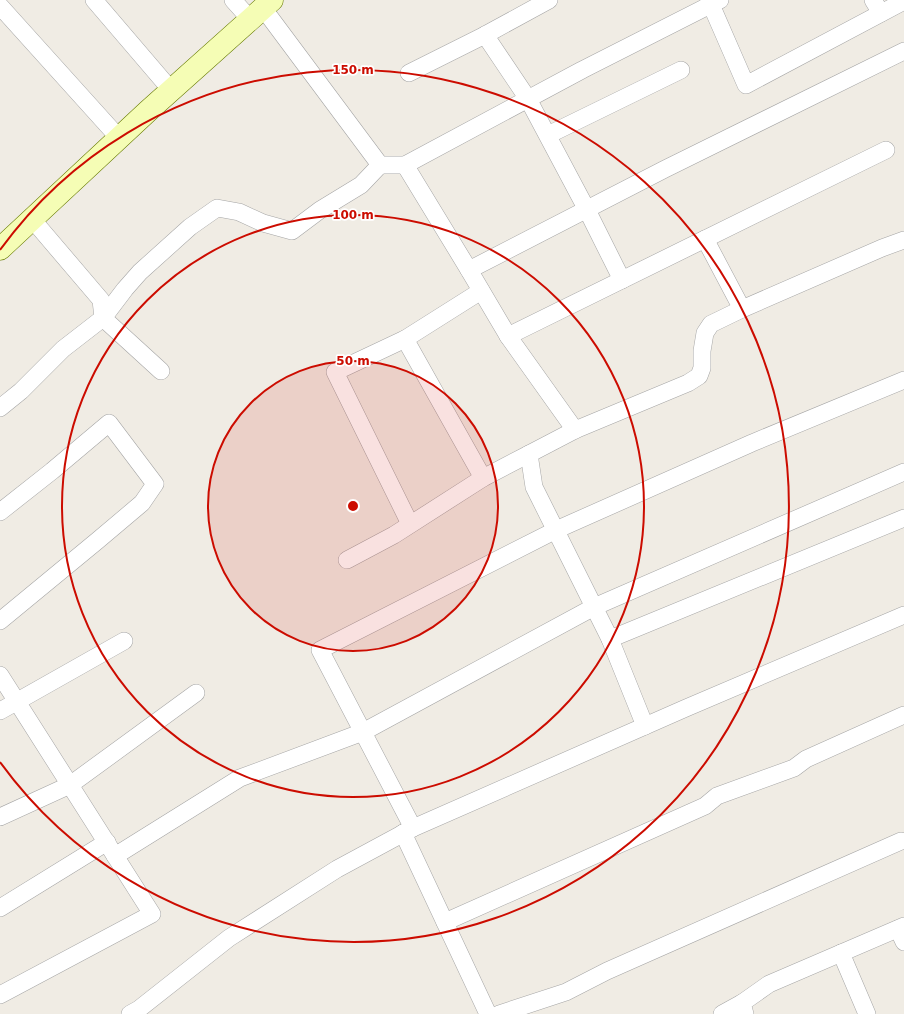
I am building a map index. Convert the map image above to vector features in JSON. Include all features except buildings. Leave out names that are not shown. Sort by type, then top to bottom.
[{"type":"street","points":[[94,0],[171,90]]},
{"type":"street","points":[[233,0],[262,9],[380,165]]},
{"type":"street","points":[[409,73],[550,0]]},
{"type":"street","points":[[0,408],[21,391],[63,349],[103,318],[140,272],[190,226],[217,208],[239,212],[263,223],[292,231],[320,210],[361,185],[380,165],[405,165],[713,2],[746,85],[877,7],[904,1]]},
{"type":"street","points":[[0,6],[119,138]]},
{"type":"street","points":[[0,249],[171,90],[262,9]]},
{"type":"street","points":[[484,35],[528,99],[587,210],[622,280]]},
{"type":"street","points":[[469,270],[664,169],[904,51]]},
{"type":"street","points":[[548,135],[681,70]]},
{"type":"street","points":[[508,336],[886,150]]},
{"type":"street","points":[[405,165],[508,336],[575,430]]},
{"type":"street","points":[[32,219],[101,300],[103,318],[161,371]]},
{"type":"street","points":[[705,239],[742,309]]},
{"type":"street","points":[[347,560],[394,535],[483,478],[575,430],[688,383],[699,376],[702,368],[702,351],[705,333],[711,324],[882,248],[904,240]]},
{"type":"street","points":[[410,524],[335,372],[405,339],[481,291]]},
{"type":"street","points":[[405,339],[483,478]]},
{"type":"street","points":[[488,1014],[444,922],[408,830],[363,732],[320,650],[556,530],[752,443],[904,380]]},
{"type":"street","points":[[0,512],[52,472],[109,423],[154,484],[142,503],[0,621]]},
{"type":"street","points":[[529,454],[534,487],[610,640],[645,726]]},
{"type":"street","points":[[0,908],[240,778],[363,732],[594,607],[782,527],[904,472]]},
{"type":"street","points":[[610,640],[904,518]]},
{"type":"street","points":[[130,1014],[229,938],[337,869],[408,830],[904,615]]},
{"type":"street","points":[[0,710],[17,702],[124,641]]},
{"type":"street","points":[[0,674],[152,914],[0,996]]},
{"type":"street","points":[[0,817],[70,785],[196,693]]},
{"type":"street","points":[[444,922],[704,806],[716,796],[794,768],[806,759],[904,715]]},
{"type":"street","points":[[499,1014],[566,992],[608,971],[901,841]]},
{"type":"street","points":[[722,1014],[743,1008],[769,984],[841,953],[902,933]]},
{"type":"street","points":[[841,953],[867,1014]]}]
